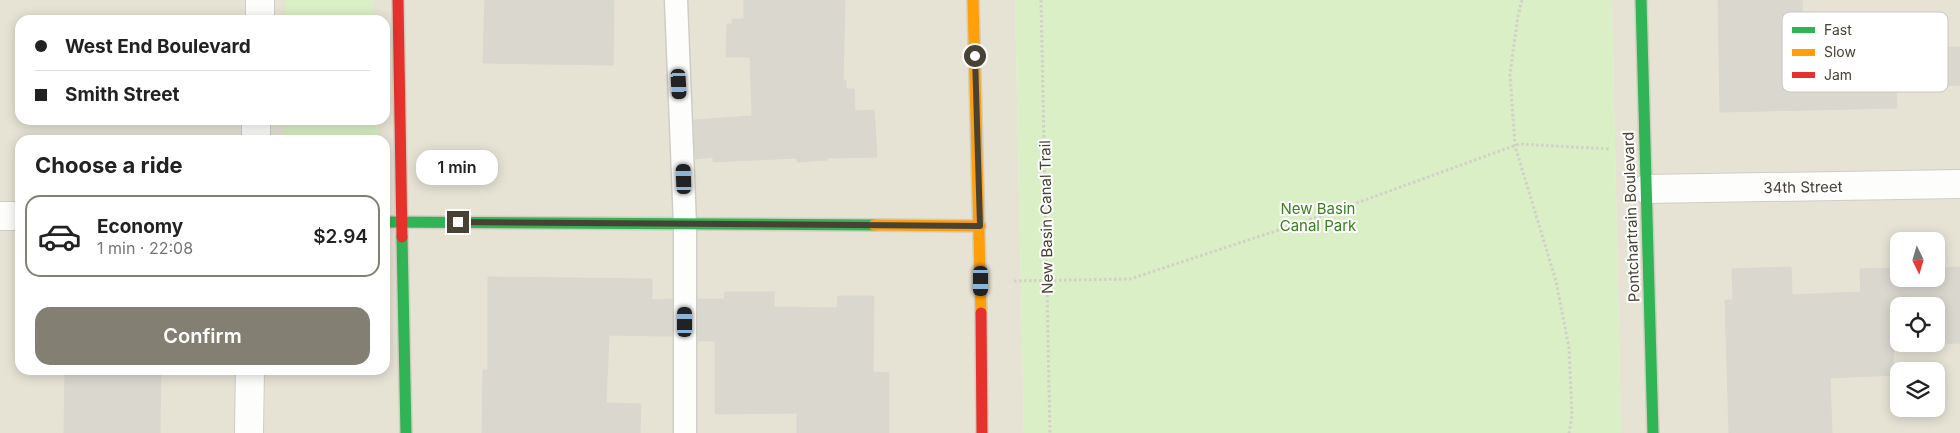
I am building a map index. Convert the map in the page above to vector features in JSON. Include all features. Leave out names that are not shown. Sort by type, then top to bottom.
[{"type":"street","points":[[260,0],[260,15]]},
{"type":"street","points":[[398,0],[406,433]]},
{"type":"street","points":[[973,0],[980,226],[982,433]]},
{"type":"street","name":"Pontchartrain Boulevard","points":[[1641,0],[1653,433]]},
{"type":"street","name":"34th Street","points":[[1646,189],[1960,184]]},
{"type":"street","points":[[0,216],[15,216]]},
{"type":"street","points":[[390,222],[980,226]]},
{"type":"street","points":[[249,433],[250,375]]},
{"type":"lane","points":[[676,0],[685,225],[685,433]]},
{"type":"path","name":"New Basin Canal Trail","points":[[1041,0],[1050,433]]},
{"type":"path","points":[[1522,0],[1510,74],[1515,146],[1556,281],[1569,348],[1572,416],[1569,433]]},
{"type":"path","points":[[981,281],[1130,279],[1318,217],[1519,144],[1644,151]]},
{"type":"shaded area","points":[[0,0],[1015,0],[1024,433],[0,433]]},
{"type":"shaded area","points":[[1612,0],[1960,0],[1960,433],[1621,433]]},
{"type":"green space","points":[[286,0],[374,0],[374,15],[285,15]]},
{"type":"green space","name":"New Basin Canal Park","points":[[1015,0],[1612,0],[1621,433],[1024,433]]},
{"type":"green space","points":[[283,125],[377,125],[378,135],[283,135]]},
{"type":"building","points":[[485,0],[614,0],[613,65],[483,63]]},
{"type":"building","points":[[744,0],[845,0],[843,81],[846,80],[846,89],[854,89],[855,111],[874,110],[877,157],[827,158],[827,160],[797,162],[797,158],[713,162],[713,157],[695,159],[694,120],[752,116],[750,57],[726,57],[727,24],[732,25],[732,19],[744,19]]},
{"type":"building","points":[[1718,0],[1802,0],[1802,12],[1782,12],[1782,92],[1896,92],[1897,108],[1720,112]]},
{"type":"building","points":[[1948,47],[1960,47],[1960,85],[1948,86]]},
{"type":"building","points":[[1791,267],[1792,295],[1861,292],[1860,269],[1890,268],[1890,288],[1945,288],[1945,268],[1960,267],[1960,343],[1945,344],[1945,297],[1890,297],[1890,352],[1893,352],[1894,362],[1890,362],[1890,375],[1830,378],[1832,433],[1729,433],[1725,300],[1733,300],[1732,269]]},
{"type":"building","points":[[488,277],[652,279],[652,300],[672,299],[672,336],[609,335],[606,403],[641,404],[640,433],[482,433],[483,370],[488,370]]},
{"type":"building","points":[[725,292],[774,292],[774,307],[837,308],[838,296],[874,296],[873,372],[889,373],[889,433],[797,433],[797,413],[715,414],[715,341],[698,341],[698,299],[724,299]]},
{"type":"building","points":[[65,375],[161,375],[160,433],[64,433]]},
{"type":"traffic: fast","points":[[1641,0],[1653,433]]},
{"type":"traffic: fast","points":[[390,222],[874,225]]},
{"type":"traffic: fast","points":[[402,237],[406,433]]},
{"type":"traffic: slow","points":[[973,0],[981,313]]},
{"type":"traffic: slow","points":[[874,225],[980,226]]},
{"type":"traffic: jam","points":[[398,0],[402,237]]},
{"type":"traffic: jam","points":[[981,313],[982,433]]},
{"type":"route","points":[[458,222],[980,226],[975,56]]}]
